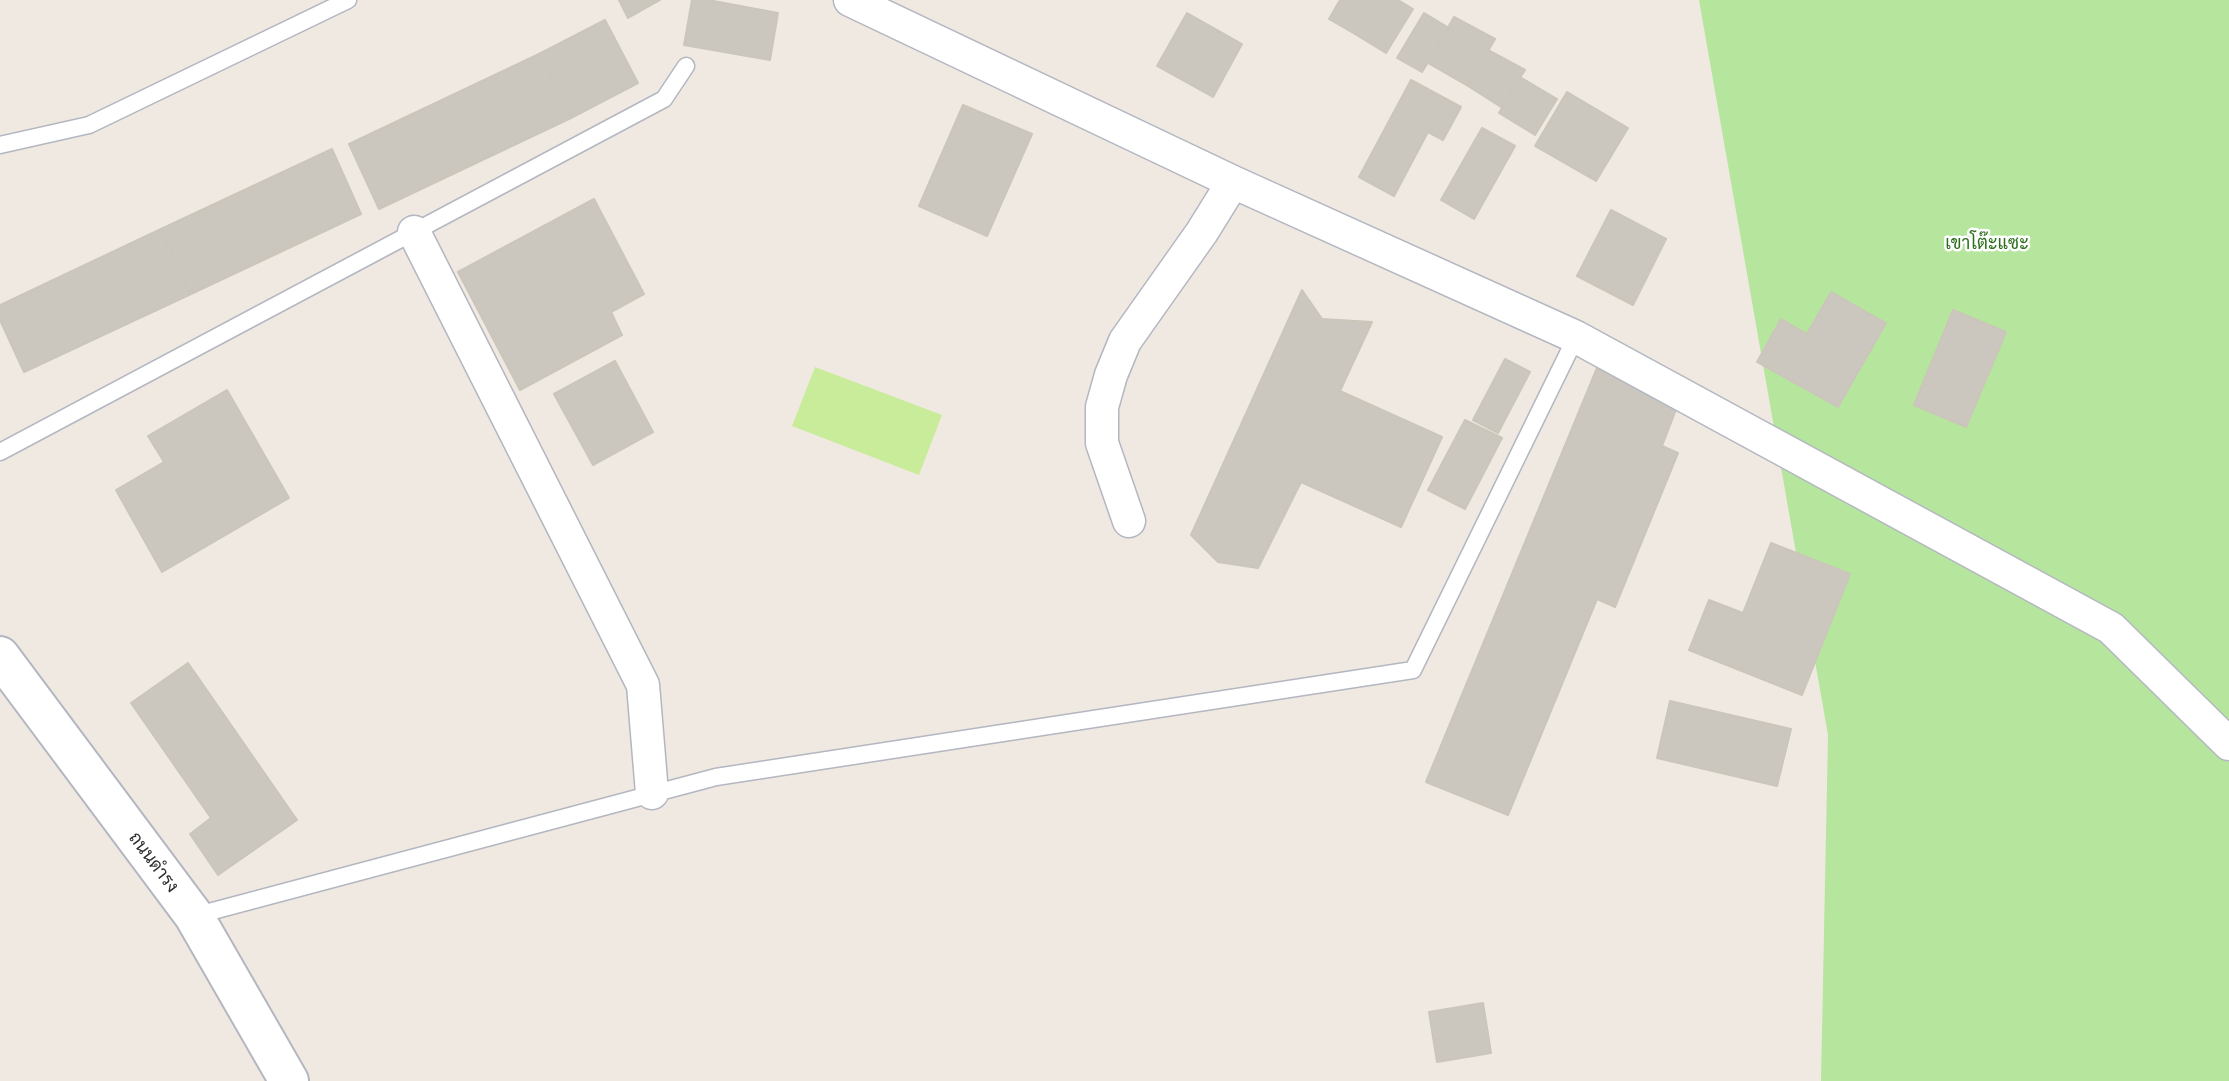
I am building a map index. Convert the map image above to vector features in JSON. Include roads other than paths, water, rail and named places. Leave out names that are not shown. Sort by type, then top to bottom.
[{"type":"street","points":[[850,0],[1233,181],[1576,337],[2111,628],[2229,744]]},
{"type":"street","points":[[1129,521],[1102,443],[1102,407],[1111,374],[1125,341],[1202,232],[1233,181]]},
{"type":"street","points":[[414,232],[643,685],[652,793]]},
{"type":"street","name":"ถนนดำรง","points":[[0,656],[194,916],[289,1081]]},
{"type":"lane","points":[[0,145],[89,125],[348,0]]},
{"type":"lane","points":[[0,452],[664,99],[686,66]]},
{"type":"lane","points":[[194,916],[716,777],[1413,670],[1576,337]]},
{"type":"park label","name":"เขาโต๊ะแซะ","points":[[1987,243]]}]
